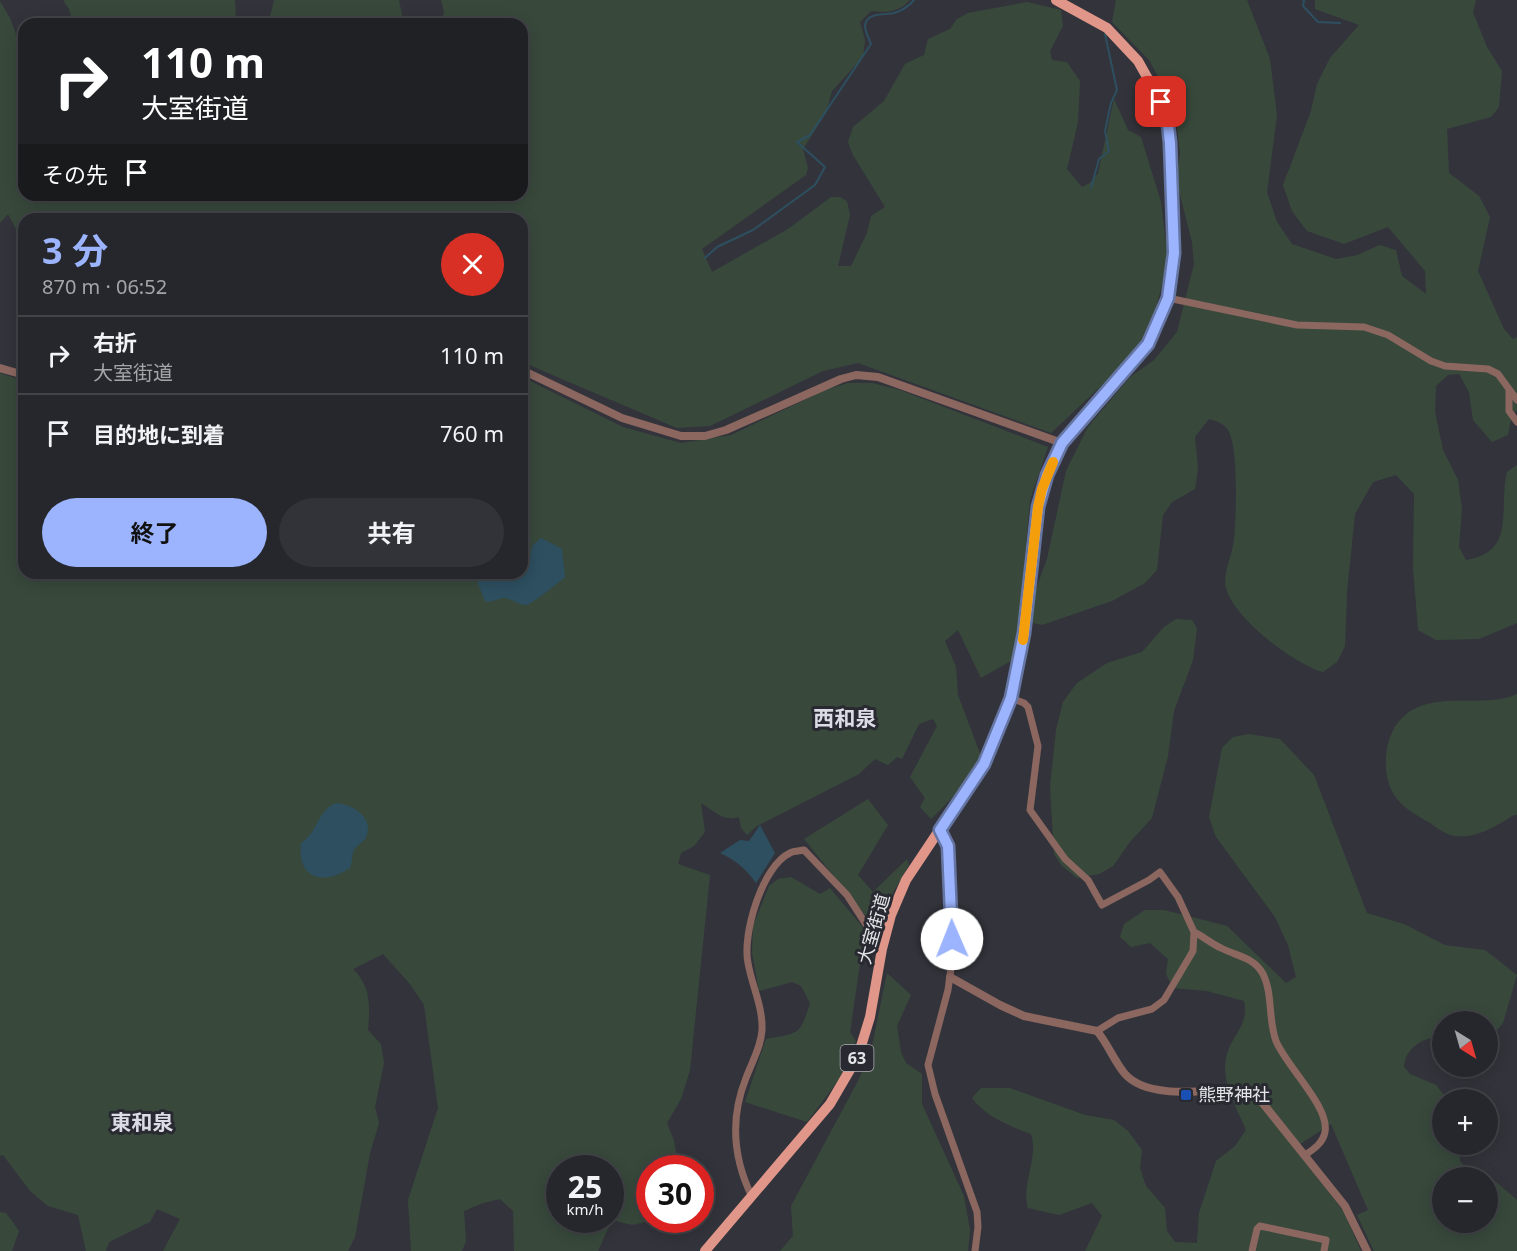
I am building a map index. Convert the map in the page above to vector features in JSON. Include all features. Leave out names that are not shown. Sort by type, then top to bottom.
[{"type":"main road","name":"大室街道","points":[[705,1251],[830,1104],[858,1056],[870,1017],[882,949],[891,915],[906,880],[984,764],[1011,698],[1024,633],[1042,489],[1062,443],[1148,344],[1168,298],[1174,253],[1170,143],[1168,125],[1161,102],[1138,61],[1114,34],[1079,11],[1056,0]]},
{"type":"street","points":[[1168,298],[1297,325],[1364,327],[1388,335],[1431,361],[1445,366],[1488,369],[1498,374],[1517,400]]},
{"type":"street","points":[[0,368],[18,373]]},
{"type":"street","points":[[528,373],[622,418],[681,436],[705,436],[726,430],[830,382],[856,375],[878,377],[1062,443]]},
{"type":"street","points":[[1509,389],[1509,411],[1517,422]]},
{"type":"street","points":[[950,977],[1024,1016],[1097,1031],[1118,1018],[1152,1009],[1164,1000],[1193,951],[1194,932],[1178,897],[1160,872],[1102,905],[1088,880],[1065,859],[1030,810],[1038,746],[1028,707],[1011,698]]},
{"type":"street","points":[[940,830],[948,846],[950,864],[952,961],[928,1065],[935,1094],[977,1212],[975,1251]]},
{"type":"street","points":[[752,1197],[743,1179],[734,1143],[736,1116],[745,1081],[759,1046],[762,1029],[757,991],[748,964],[749,924],[756,903],[773,869],[790,853],[804,850],[847,895],[882,949]]},
{"type":"street","points":[[1194,932],[1220,948],[1243,956],[1263,974],[1276,1041],[1324,1118],[1325,1134],[1319,1145],[1305,1155]]},
{"type":"street","points":[[1097,1031],[1128,1077],[1148,1088],[1162,1091],[1238,1090],[1257,1096],[1345,1206],[1367,1251]]},
{"type":"street","points":[[1252,1251],[1257,1228],[1260,1226],[1326,1240],[1324,1251]]},
{"type":"green space","points":[[63,0],[235,0],[236,18],[71,18]]},
{"type":"green space","points":[[274,0],[399,0],[402,15],[400,18],[270,17]]},
{"type":"green space","points":[[441,0],[910,0],[892,11],[871,11],[860,22],[865,40],[863,57],[832,91],[826,113],[803,149],[808,168],[806,175],[702,249],[712,272],[788,229],[831,197],[840,197],[847,201],[850,215],[838,266],[851,266],[867,233],[871,216],[885,207],[853,155],[848,142],[853,127],[884,101],[905,64],[924,55],[928,39],[950,29],[957,19],[968,13],[1027,2],[1061,10],[1063,26],[1050,51],[1052,60],[1067,62],[1080,81],[1078,122],[1067,169],[1082,187],[1090,183],[1098,173],[1114,99],[1128,130],[1141,137],[1161,202],[1168,260],[1152,324],[1132,357],[1051,433],[858,363],[823,371],[710,426],[677,428],[528,365],[528,213],[18,213],[18,233],[8,214],[0,223],[0,1],[10,18],[18,40],[18,201],[528,201],[528,18],[443,18]]},
{"type":"green space","points":[[1116,0],[1247,0],[1270,59],[1277,115],[1267,192],[1277,222],[1292,244],[1336,259],[1358,255],[1379,245],[1396,250],[1402,276],[1426,294],[1425,271],[1388,227],[1344,244],[1307,231],[1292,211],[1283,185],[1311,111],[1317,84],[1330,58],[1359,25],[1315,9],[1315,0],[1476,0],[1473,12],[1487,47],[1502,71],[1499,107],[1491,117],[1447,129],[1449,173],[1479,196],[1490,217],[1478,271],[1504,329],[1513,339],[1517,337],[1517,410],[1512,415],[1508,435],[1492,442],[1473,420],[1469,392],[1459,374],[1448,375],[1436,386],[1435,412],[1443,450],[1458,480],[1462,509],[1459,547],[1466,560],[1482,555],[1493,548],[1499,539],[1504,514],[1507,472],[1517,465],[1517,623],[1479,639],[1436,640],[1418,630],[1413,567],[1414,494],[1396,475],[1373,482],[1355,514],[1347,592],[1345,646],[1337,662],[1323,672],[1295,659],[1248,622],[1228,594],[1225,581],[1234,540],[1236,484],[1234,451],[1228,430],[1220,423],[1209,419],[1195,437],[1198,469],[1195,489],[1172,502],[1163,515],[1157,570],[1145,583],[1112,601],[1042,625],[1024,621],[1047,559],[1066,471],[1088,427],[1129,378],[1154,360],[1177,332],[1194,264],[1192,242],[1176,179],[1180,154],[1170,98],[1149,60],[1112,22]]},
{"type":"green space","points":[[0,373],[18,379],[18,579],[528,579],[528,380],[623,427],[681,443],[731,435],[828,389],[848,383],[872,383],[900,390],[1048,447],[1030,500],[1016,658],[981,678],[958,630],[945,641],[956,667],[958,695],[981,756],[966,782],[945,805],[931,819],[920,807],[925,798],[910,777],[937,726],[933,719],[919,724],[902,759],[897,757],[888,765],[875,759],[859,774],[757,826],[747,835],[741,828],[739,817],[723,817],[701,803],[705,832],[694,846],[681,853],[678,864],[710,875],[690,1070],[681,1099],[667,1123],[677,1155],[636,1155],[636,1224],[624,1223],[624,1155],[546,1155],[546,1233],[606,1233],[598,1251],[514,1251],[513,1211],[500,1199],[464,1211],[466,1241],[462,1251],[411,1251],[408,1200],[438,1108],[424,1005],[410,984],[383,954],[353,969],[366,990],[369,1004],[368,1030],[381,1044],[384,1063],[375,1107],[379,1123],[370,1153],[355,1237],[348,1251],[163,1251],[180,1219],[157,1209],[150,1222],[109,1242],[106,1251],[86,1251],[78,1215],[48,1206],[30,1191],[3,1155],[0,1156]]},
{"type":"green space","points":[[1176,619],[1192,620],[1197,628],[1193,660],[1174,711],[1168,756],[1152,818],[1130,842],[1113,866],[1099,874],[1077,878],[1062,866],[1054,854],[1050,787],[1056,730],[1063,702],[1077,683],[1107,663],[1142,652],[1164,627]]},
{"type":"green space","points":[[1517,694],[1517,815],[1476,834],[1450,835],[1412,812],[1397,799],[1388,780],[1386,757],[1391,735],[1402,718],[1414,709],[1442,701],[1488,700]]},
{"type":"green space","points":[[1249,734],[1280,739],[1314,775],[1367,913],[1404,924],[1445,945],[1485,950],[1517,975],[1503,1023],[1498,1029],[1498,1011],[1432,1011],[1432,1039],[1417,1044],[1412,1049],[1405,1060],[1404,1067],[1410,1074],[1436,1085],[1439,1089],[1432,1089],[1432,1155],[1460,1155],[1460,1161],[1465,1167],[1432,1167],[1432,1233],[1498,1233],[1498,1184],[1517,1200],[1517,1251],[1374,1251],[1357,1215],[1368,1210],[1331,1124],[1294,1148],[1344,1212],[1361,1251],[1085,1251],[1102,1216],[1092,1203],[1059,1215],[1028,1208],[1026,1199],[1033,1153],[1031,1134],[984,1111],[972,1098],[981,1088],[1010,1088],[1085,1115],[1114,1120],[1128,1131],[1142,1150],[1140,1168],[1146,1186],[1165,1208],[1167,1231],[1175,1242],[1197,1243],[1199,1213],[1216,1161],[1235,1146],[1246,1130],[1228,1086],[1225,1067],[1228,1050],[1242,1024],[1244,1001],[1207,991],[1173,988],[1166,974],[1168,959],[1150,943],[1131,947],[1120,937],[1124,924],[1145,910],[1164,910],[1227,926],[1286,983],[1296,977],[1288,945],[1275,917],[1216,837],[1209,817],[1222,748],[1233,737]]},
{"type":"green space","points":[[868,799],[888,825],[858,875],[873,892],[907,859],[909,865],[890,898],[878,931],[804,839]]},
{"type":"green space","points":[[791,877],[820,894],[830,888],[865,930],[850,1032],[856,1041],[840,1078],[807,1122],[745,1102],[766,1039],[797,1031],[804,1022],[810,1003],[801,986],[792,982],[759,991],[752,953],[753,926],[769,886],[778,879]]},
{"type":"green space","points":[[887,973],[911,995],[897,1026],[901,1052],[906,1063],[922,1074],[922,1104],[964,1196],[970,1230],[968,1251],[780,1251],[793,1236],[791,1206],[858,1081],[871,1051]]},
{"type":"green space","points":[[0,1212],[6,1213],[19,1231],[12,1251],[0,1251]]},
{"type":"water","points":[[541,538],[562,549],[565,577],[526,605],[506,598],[485,601],[478,579],[528,579],[528,560],[532,546]]},
{"type":"water","points":[[337,803],[357,810],[366,820],[368,832],[354,851],[350,868],[330,877],[314,876],[303,865],[301,843],[311,833],[325,810]]},
{"type":"water","points":[[760,825],[775,853],[756,883],[740,865],[720,853],[740,840],[749,841]]},
{"type":"waterway","points":[[705,258],[717,247],[753,230],[815,185],[825,167],[797,142],[810,135],[871,44],[865,28],[869,18],[897,12],[914,0]]},
{"type":"waterway","points":[[1304,0],[1303,6],[1318,22],[1340,23]]},
{"type":"waterway","points":[[1091,188],[1099,159],[1109,151],[1105,131],[1111,103],[1117,90],[1105,34]]},
{"type":"slow traffic","points":[[1023,640],[1038,507],[1042,489],[1053,462]]},
{"type":"place","name":"熊野神社","points":[[1186,1095]]},
{"type":"district","name":"西和泉","points":[[845,719]]},
{"type":"district","name":"東和泉","points":[[142,1123]]},
{"type":"route","points":[[952,939],[948,846],[940,830],[984,764],[995,742],[1011,698],[1024,633],[1042,489],[1062,443],[1129,369],[1148,344],[1168,298],[1174,253],[1170,143],[1168,125],[1161,102]]}]
